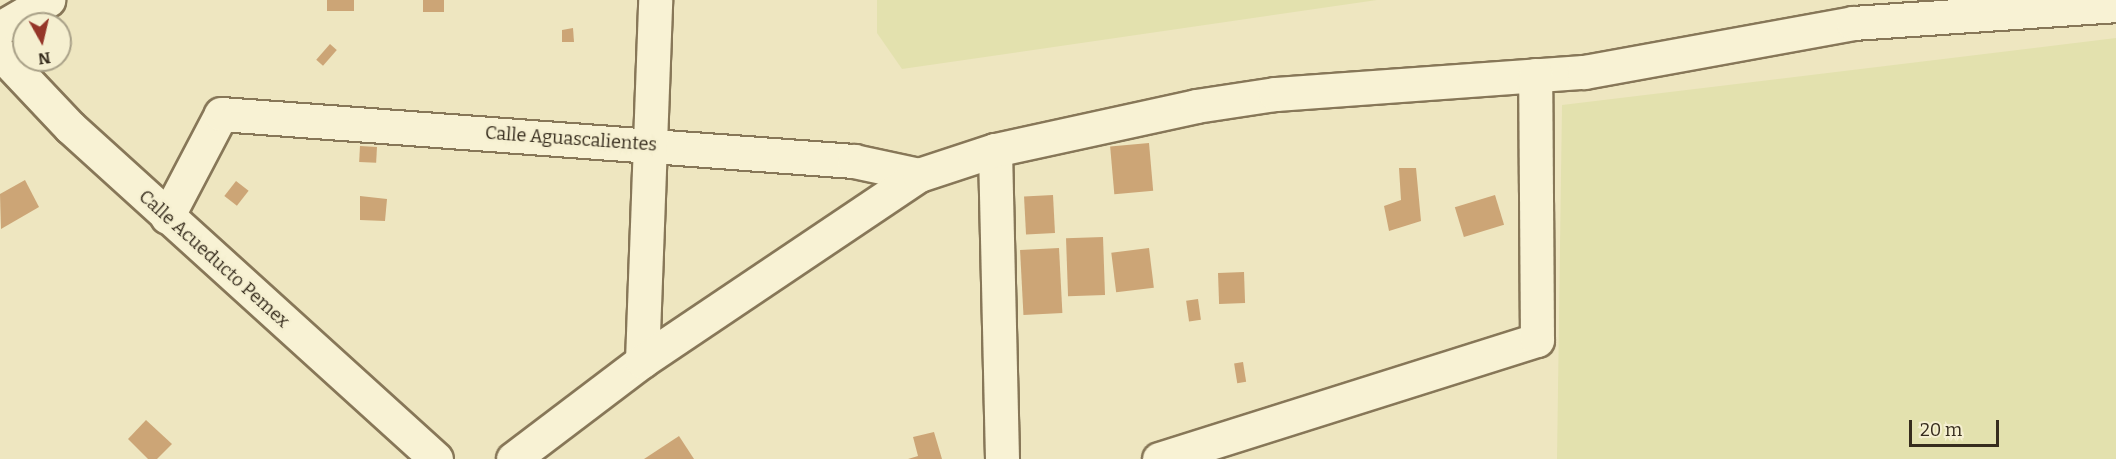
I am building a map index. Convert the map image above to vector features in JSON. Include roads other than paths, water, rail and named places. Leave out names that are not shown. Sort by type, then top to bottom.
[{"type":"street","points":[[0,28],[48,0]]},
{"type":"street","points":[[642,362],[652,146],[655,0]]},
{"type":"street","points":[[513,459],[642,362],[919,175],[994,150],[1196,106],[1275,94],[1584,72],[1853,23],[2116,5]]},
{"type":"street","name":"Calle Acueducto Pemex","points":[[0,53],[70,128],[436,459]]},
{"type":"street","points":[[1159,459],[1538,340],[1535,75]]},
{"type":"street","name":"Calle Aguascalientes","points":[[167,217],[221,114],[854,160],[919,175]]},
{"type":"street","points":[[994,150],[1002,459]]}]
